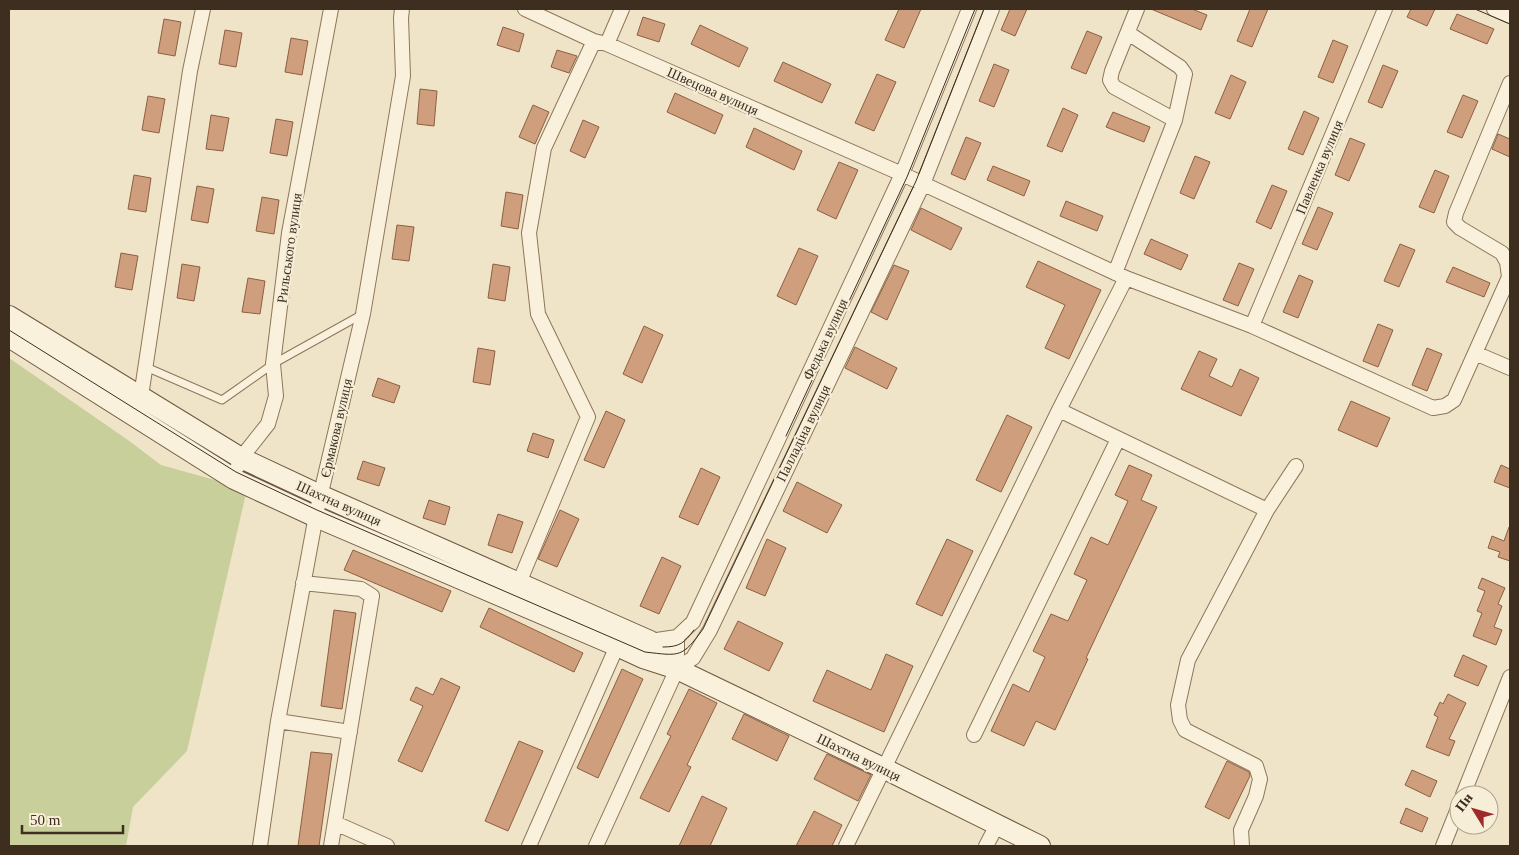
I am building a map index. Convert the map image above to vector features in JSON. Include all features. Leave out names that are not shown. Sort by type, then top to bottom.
[{"type":"main road","name":"Шахтна вулиця","points":[[9,316],[241,458],[320,495],[650,641],[677,669]]},
{"type":"main road","name":"Шахтна вулиця","points":[[9,337],[234,479],[316,517],[643,658],[677,669],[1040,846]]},
{"type":"street","points":[[138,419],[190,71],[203,9]]},
{"type":"street","name":"Рильського вулиця","points":[[234,479],[241,458],[268,424],[276,396],[273,364],[289,233],[331,9]]},
{"type":"street","name":"Єрмакова вулиця","points":[[260,846],[278,721],[320,495],[363,314],[403,76],[402,9]]},
{"type":"street","name":"Швецова вулиця","points":[[525,9],[902,174]]},
{"type":"street","points":[[518,583],[588,417],[538,314],[528,233],[544,148],[600,42],[622,9]]},
{"type":"street","name":"Федька вулиця","points":[[677,637],[693,622],[902,174],[969,9]]},
{"type":"street","name":"Палладіна вулиця","points":[[596,846],[677,669],[693,658],[710,630],[922,184],[992,9]]},
{"type":"street","points":[[1137,9],[1110,80],[1114,87],[1175,120]]},
{"type":"street","name":"Павленка вулиця","points":[[1252,326],[1385,9]]},
{"type":"street","points":[[1494,9],[1510,16]]},
{"type":"street","points":[[846,846],[1059,410],[1121,275],[1175,120],[1185,74],[1180,67],[1128,33]]},
{"type":"street","points":[[902,174],[1121,275],[1252,326],[1433,408],[1445,406],[1454,400],[1508,277],[1507,262],[1502,253],[1460,228],[1454,222],[1510,83]]},
{"type":"street","points":[[1475,353],[1510,368]]},
{"type":"street","points":[[1059,410],[1267,510]]},
{"type":"street","points":[[974,735],[1118,439]]},
{"type":"street","points":[[1242,846],[1241,830],[1256,796],[1260,779],[1256,766],[1185,730],[1180,720],[1178,706],[1188,660],[1267,510],[1296,466]]},
{"type":"street","points":[[303,583],[361,589],[372,596],[331,846]]},
{"type":"street","points":[[650,641],[677,637],[677,669]]},
{"type":"street","points":[[529,846],[617,646]]},
{"type":"street","points":[[1468,785],[1510,677]]},
{"type":"street","points":[[278,721],[350,732]]},
{"type":"street","points":[[334,823],[387,846]]},
{"type":"street","points":[[986,846],[997,825]]},
{"type":"street","points":[[1443,846],[1449,831]]},
{"type":"lane","points":[[146,367],[222,400],[273,364],[363,314]]},
{"type":"green space","points":[[9,358],[161,465],[247,489],[187,751],[133,807],[126,846],[9,846]]},
{"type":"building","points":[[899,9],[921,9],[904,48],[885,40]]},
{"type":"building","points":[[1010,9],[1027,9],[1015,36],[1001,30]]},
{"type":"building","points":[[1151,9],[1192,9],[1207,15],[1201,30]]},
{"type":"building","points":[[1250,9],[1268,9],[1252,47],[1237,41]]},
{"type":"building","points":[[1411,9],[1435,9],[1427,26],[1407,17]]},
{"type":"building","points":[[1457,14],[1494,29],[1487,44],[1450,29]]},
{"type":"building","points":[[643,17],[665,24],[659,42],[637,35]]},
{"type":"building","points":[[164,19],[181,22],[175,56],[158,53]]},
{"type":"building","points":[[700,25],[748,48],[739,67],[691,44]]},
{"type":"building","points":[[503,27],[524,34],[519,52],[497,45]]},
{"type":"building","points":[[225,30],[242,33],[236,67],[219,64]]},
{"type":"building","points":[[1087,31],[1102,37],[1086,74],[1071,68]]},
{"type":"building","points":[[291,38],[308,41],[302,75],[285,72]]},
{"type":"building","points":[[1333,40],[1348,46],[1333,83],[1318,77]]},
{"type":"building","points":[[557,50],[577,56],[569,73],[551,67]]},
{"type":"building","points":[[783,62],[831,84],[822,103],[774,81]]},
{"type":"building","points":[[994,64],[1009,70],[994,107],[979,101]]},
{"type":"building","points":[[1383,65],[1398,71],[1382,108],[1368,102]]},
{"type":"building","points":[[877,74],[896,82],[874,131],[855,123]]},
{"type":"building","points":[[1231,75],[1246,82],[1230,119],[1215,113]]},
{"type":"building","points":[[420,89],[437,91],[434,126],[417,124]]},
{"type":"building","points":[[675,93],[723,115],[715,134],[667,112]]},
{"type":"building","points":[[1463,95],[1478,101],[1462,138],[1447,132]]},
{"type":"building","points":[[148,96],[165,99],[159,133],[142,130]]},
{"type":"building","points":[[533,105],[549,112],[535,144],[519,137]]},
{"type":"building","points":[[1063,108],[1078,115],[1062,152],[1047,146]]},
{"type":"building","points":[[1304,111],[1319,118],[1303,155],[1288,149]]},
{"type":"building","points":[[1113,112],[1150,127],[1144,142],[1106,127]]},
{"type":"building","points":[[211,115],[229,118],[223,151],[206,149]]},
{"type":"building","points":[[276,119],[293,122],[287,156],[270,153]]},
{"type":"building","points":[[583,120],[599,127],[585,158],[570,151]]},
{"type":"building","points":[[754,128],[802,151],[794,170],[746,147]]},
{"type":"building","points":[[1498,134],[1510,139],[1510,157],[1492,149]]},
{"type":"building","points":[[966,137],[981,143],[965,180],[951,174]]},
{"type":"building","points":[[1350,138],[1365,144],[1349,181],[1335,175]]},
{"type":"building","points":[[1195,156],[1210,162],[1194,199],[1180,193]]},
{"type":"building","points":[[839,162],[858,170],[836,219],[817,210]]},
{"type":"building","points":[[993,166],[1030,181],[1024,196],[987,180]]},
{"type":"building","points":[[1435,170],[1449,176],[1434,213],[1419,207]]},
{"type":"building","points":[[134,175],[151,178],[146,212],[128,209]]},
{"type":"building","points":[[1272,185],[1287,191],[1271,229],[1256,222]]},
{"type":"building","points":[[197,186],[214,189],[208,223],[191,220]]},
{"type":"building","points":[[506,192],[523,195],[518,229],[501,226]]},
{"type":"building","points":[[262,197],[279,200],[274,234],[256,231]]},
{"type":"building","points":[[1066,201],[1103,216],[1097,231],[1060,216]]},
{"type":"building","points":[[1318,207],[1333,213],[1317,250],[1302,244]]},
{"type":"building","points":[[921,208],[962,228],[951,250],[911,230]]},
{"type":"building","points":[[397,225],[414,227],[409,261],[392,259]]},
{"type":"building","points":[[1151,239],[1188,255],[1181,270],[1144,254]]},
{"type":"building","points":[[1400,244],[1415,250],[1399,287],[1384,281]]},
{"type":"building","points":[[799,248],[818,256],[796,305],[777,296]]},
{"type":"building","points":[[121,253],[138,256],[132,290],[115,287]]},
{"type":"building","points":[[1038,261],[1101,290],[1069,359],[1045,348],[1065,305],[1026,287]]},
{"type":"building","points":[[1239,263],[1254,269],[1238,306],[1223,300]]},
{"type":"building","points":[[182,264],[200,267],[194,301],[177,298]]},
{"type":"building","points":[[493,264],[510,267],[505,301],[488,298]]},
{"type":"building","points":[[894,265],[909,271],[887,320],[871,312]]},
{"type":"building","points":[[1453,267],[1490,283],[1484,297],[1446,282]]},
{"type":"building","points":[[1299,275],[1313,281],[1298,318],[1283,312]]},
{"type":"building","points":[[248,278],[265,281],[260,314],[242,312]]},
{"type":"building","points":[[1378,324],[1393,330],[1378,367],[1363,361]]},
{"type":"building","points":[[644,326],[663,335],[642,383],[623,374]]},
{"type":"building","points":[[855,347],[897,368],[887,389],[845,368]]},
{"type":"building","points":[[478,348],[495,351],[490,385],[473,382]]},
{"type":"building","points":[[1427,348],[1442,354],[1427,391],[1412,385]]},
{"type":"building","points":[[1199,351],[1217,359],[1209,376],[1232,387],[1240,369],[1259,378],[1241,416],[1181,389]]},
{"type":"building","points":[[378,378],[400,386],[394,403],[372,396]]},
{"type":"building","points":[[1351,401],[1390,418],[1377,447],[1338,430]]},
{"type":"building","points":[[606,411],[625,420],[604,468],[584,460]]},
{"type":"building","points":[[1007,415],[1032,427],[1001,492],[976,480]]},
{"type":"building","points":[[533,433],[554,440],[548,458],[527,451]]},
{"type":"building","points":[[363,461],[385,468],[379,486],[357,479]]},
{"type":"building","points":[[1129,465],[1152,475],[1141,500],[1157,507],[1086,658],[1088,659],[1055,730],[1036,721],[1024,746],[991,731],[1013,684],[1029,692],[1045,657],[1033,651],[1051,614],[1068,621],[1087,580],[1074,574],[1091,537],[1108,545],[1128,501],[1115,495]]},
{"type":"building","points":[[1501,465],[1510,469],[1510,488],[1494,482]]},
{"type":"building","points":[[701,468],[720,477],[698,525],[679,517]]},
{"type":"building","points":[[797,482],[842,505],[827,533],[783,511]]},
{"type":"building","points":[[429,500],[450,507],[445,525],[423,518]]},
{"type":"building","points":[[560,510],[579,519],[557,567],[538,559]]},
{"type":"building","points":[[498,514],[523,522],[512,553],[488,545]]},
{"type":"building","points":[[1509,527],[1510,561],[1498,557],[1500,552],[1488,548],[1492,536],[1504,541]]},
{"type":"building","points":[[767,539],[786,548],[765,596],[746,588]]},
{"type":"building","points":[[947,539],[973,551],[942,616],[916,604]]},
{"type":"building","points":[[353,550],[451,591],[442,612],[344,570]]},
{"type":"building","points":[[662,557],[681,566],[659,614],[640,606]]},
{"type":"building","points":[[1482,578],[1505,588],[1498,604],[1502,606],[1494,627],[1502,630],[1496,645],[1473,636],[1482,613],[1477,611],[1485,591],[1478,588]]},
{"type":"building","points":[[489,608],[583,653],[574,672],[480,627]]},
{"type":"building","points":[[334,610],[356,613],[342,709],[321,706]]},
{"type":"building","points":[[738,621],[783,643],[769,671],[724,649]]},
{"type":"building","points":[[886,654],[913,666],[884,732],[813,701],[827,670],[871,690]]},
{"type":"building","points":[[1463,655],[1487,666],[1478,686],[1454,676]]},
{"type":"building","points":[[622,669],[643,679],[598,778],[577,768]]},
{"type":"building","points":[[441,678],[460,687],[422,772],[398,761],[423,706],[410,700],[416,687],[433,695]]},
{"type":"building","points":[[689,689],[717,703],[687,765],[691,767],[669,812],[640,798],[671,736],[667,734]]},
{"type":"building","points":[[1448,694],[1466,703],[1449,739],[1455,741],[1449,756],[1426,747],[1438,717],[1434,715],[1440,702],[1443,704]]},
{"type":"building","points":[[744,714],[789,736],[777,761],[732,739]]},
{"type":"building","points":[[519,741],[543,751],[508,831],[485,821]]},
{"type":"building","points":[[311,752],[332,754],[319,846],[298,846]]},
{"type":"building","points":[[827,754],[871,775],[858,801],[814,779]]},
{"type":"building","points":[[1227,761],[1249,772],[1250,776],[1229,819],[1205,807]]},
{"type":"building","points":[[1412,770],[1437,781],[1430,797],[1405,785]]},
{"type":"building","points":[[702,796],[727,808],[710,846],[679,846]]},
{"type":"building","points":[[1406,808],[1428,818],[1422,832],[1400,823]]},
{"type":"building","points":[[814,811],[842,825],[832,846],[796,846]]},
{"type":"tram line","points":[[786,436],[907,177],[975,9]]},
{"type":"tram line","points":[[9,330],[236,472],[317,510],[645,652],[679,653],[685,650],[703,629],[916,181],[984,9]]},
{"type":"tram line","points":[[1475,9],[1510,24]]},
{"type":"tram line","points":[[663,647],[681,643],[694,630]]}]
